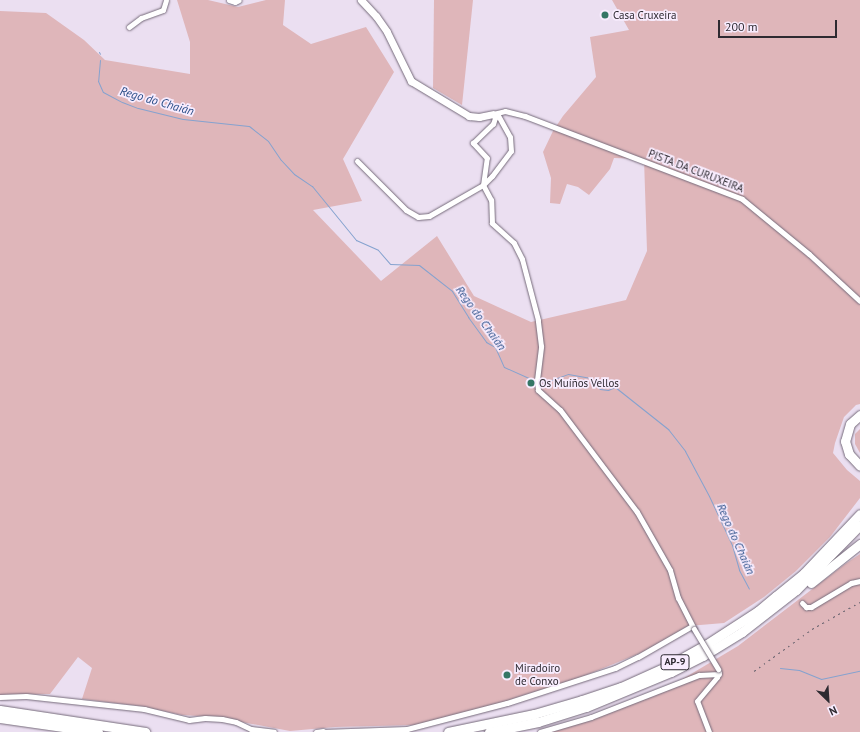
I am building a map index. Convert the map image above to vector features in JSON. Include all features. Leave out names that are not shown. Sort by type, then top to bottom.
[{"type":"highway","points":[[860,415],[850,424],[845,441],[848,454],[860,466]]},
{"type":"highway","points":[[860,421],[853,427],[850,441],[852,452],[860,462]]},
{"type":"highway","points":[[837,539],[860,510]]},
{"type":"highway","name":"AP-9","points":[[448,732],[534,714],[582,700],[621,687],[668,666],[707,644],[758,611],[804,572],[860,514]]},
{"type":"highway","name":"AP-9","points":[[489,732],[538,722],[616,696],[703,656],[742,632],[810,577],[860,525]]},
{"type":"highway","points":[[742,632],[754,626],[799,593],[860,544]]},
{"type":"highway","points":[[0,710],[145,732]]},
{"type":"highway","points":[[0,718],[98,732]]},
{"type":"street","points":[[129,27],[141,18],[163,10],[166,0]]},
{"type":"street","points":[[230,0],[236,2],[239,0]]},
{"type":"street","points":[[361,0],[376,16],[387,32],[411,81],[469,116],[495,114]]},
{"type":"street","name":"PISTA DA CURUXEIRA","points":[[495,114],[505,111],[525,116],[742,199],[809,254],[860,301]]},
{"type":"street","points":[[495,114],[493,124],[473,142],[487,158],[483,185],[491,200],[492,223],[514,243],[522,259],[538,320],[541,346],[536,382],[539,392],[560,410],[637,512],[670,570],[678,598],[718,672]]},
{"type":"street","points":[[357,161],[406,210],[418,216],[429,216],[483,185],[512,149],[510,137],[495,114]]},
{"type":"street","points":[[802,603],[806,607],[811,607],[845,586],[860,581]]},
{"type":"street","points":[[316,732],[407,729],[507,703],[615,668],[693,627]]},
{"type":"street","points":[[540,732],[591,717],[699,675],[718,672]]},
{"type":"street","points":[[710,732],[697,701],[718,672]]},
{"type":"street","points":[[0,697],[33,697],[144,709],[189,720],[205,718],[222,719],[236,722],[251,729],[274,732]]},
{"type":"shaded area","points":[[177,0],[208,0],[238,7],[266,0],[285,0],[283,25],[311,44],[366,27],[394,72],[343,159],[362,201],[313,210],[381,281],[437,236],[474,296],[531,322],[626,300],[647,251],[644,159],[614,158],[610,169],[589,195],[578,187],[567,184],[560,204],[550,203],[551,178],[543,152],[553,131],[563,116],[596,77],[590,37],[629,30],[612,0],[860,0],[860,404],[856,405],[844,417],[833,453],[847,470],[860,481],[860,498],[830,537],[796,571],[764,597],[724,623],[688,626],[643,652],[562,685],[527,694],[502,703],[416,725],[335,727],[290,731],[215,717],[182,715],[139,706],[82,699],[92,668],[78,657],[50,694],[0,695],[0,11],[46,13],[84,40],[105,60],[190,74],[190,42]]},
{"type":"shaded area","points":[[434,0],[473,0],[462,105],[433,88]]},
{"type":"shaded area","points":[[860,429],[860,453],[855,444],[855,434]]},
{"type":"shaded area","points":[[860,554],[860,732],[550,732],[654,696],[738,646]]},
{"type":"waterway","name":"Rego do Chaián","points":[[100,60],[98,81],[103,92],[122,102],[138,108],[183,119],[249,126],[268,141],[281,160],[294,174],[312,186],[356,240],[378,250],[390,264],[419,265],[452,291],[486,342],[495,347],[504,367],[536,381]]},
{"type":"waterway","name":"Rego do Chaián","points":[[539,381],[546,382],[568,374],[591,378],[600,389],[608,390],[615,387],[668,429],[685,451],[709,496],[732,545],[739,570],[749,589]]},
{"type":"waterway","name":"Rego do Chaián","points":[[780,668],[799,670],[821,679],[860,671]]},
{"type":"railway","points":[[754,671],[812,629],[860,602]]},
{"type":"place","name":"Casa Cruxeira","points":[[605,15]]},
{"type":"place","name":"Os Muíños Vellos","points":[[531,383]]},
{"type":"place","name":"Miradoiro de Conxo","points":[[507,675]]}]
